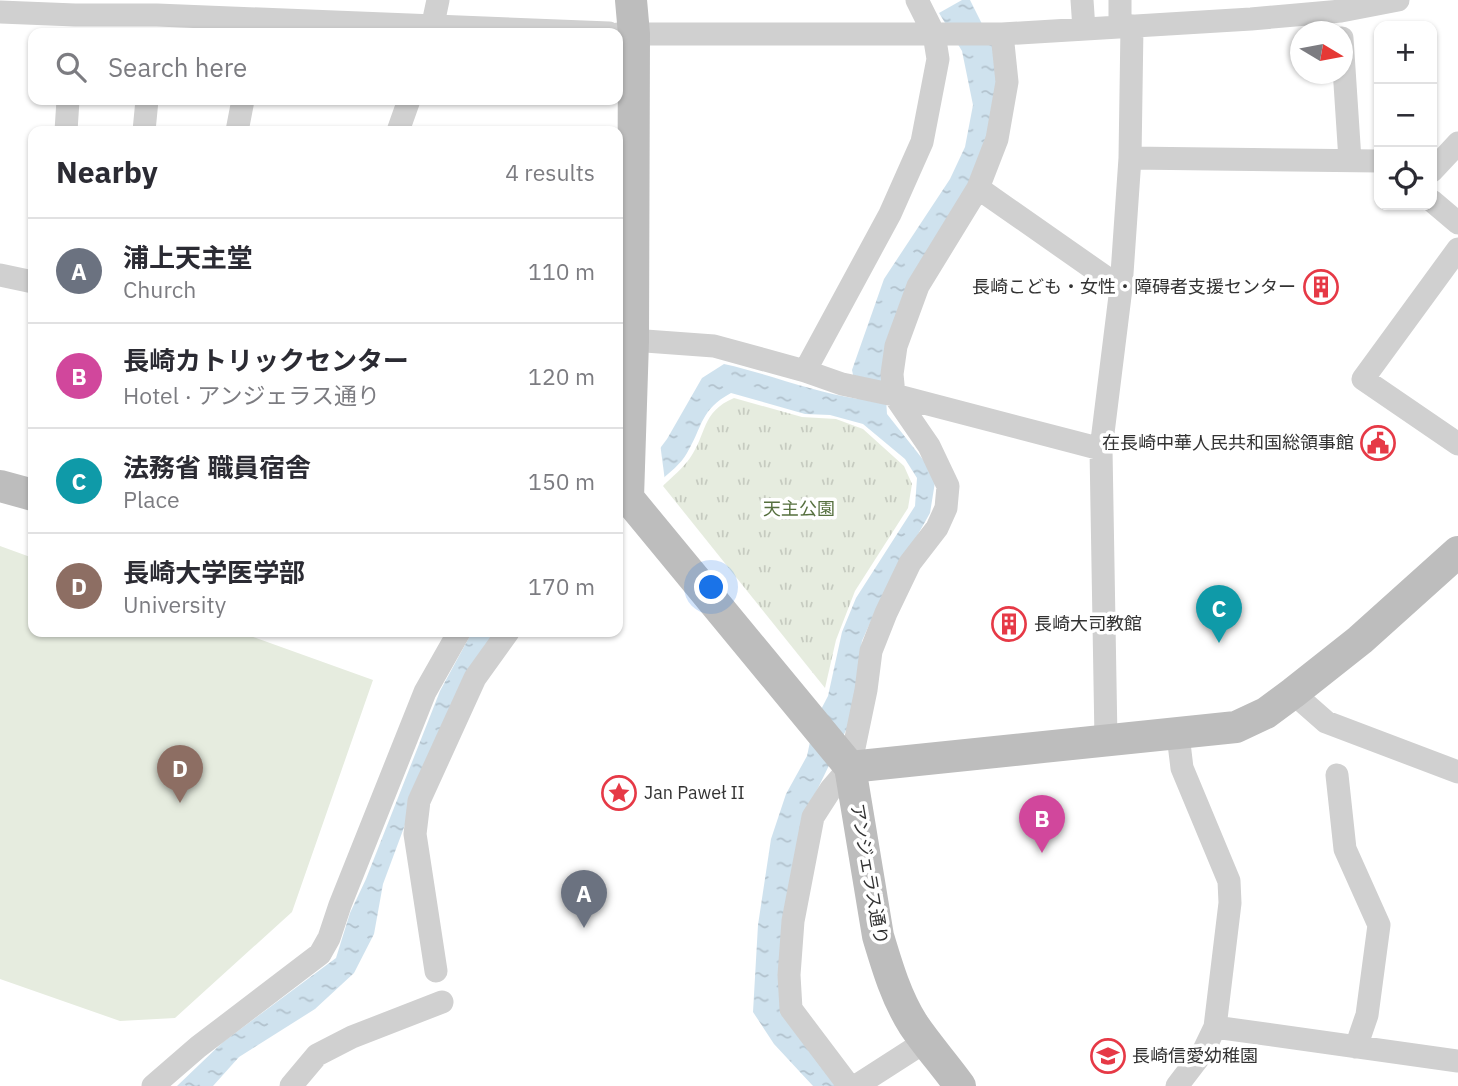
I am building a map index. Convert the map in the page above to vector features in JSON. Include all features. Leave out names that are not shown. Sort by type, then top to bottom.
[{"type":"street","points":[[433,28],[438,0]]},
{"type":"street","points":[[622,28],[631,0]]},
{"type":"street","points":[[806,371],[890,215],[922,142],[938,59],[939,34],[917,0]]},
{"type":"street","points":[[1082,0],[1084,29]]},
{"type":"street","points":[[1106,740],[1101,449],[1121,288],[1130,158],[1126,27],[1120,0]]},
{"type":"street","points":[[623,34],[997,34],[1126,27],[1252,9],[1341,21],[1398,0]]},
{"type":"street","points":[[0,12],[155,24],[259,17],[418,28]]},
{"type":"street","points":[[849,1086],[791,1009],[789,975],[793,921],[813,817],[846,762],[866,690],[872,651],[886,613],[910,563],[937,527],[946,508],[948,486],[929,446],[891,395],[892,374],[896,346],[918,286],[978,188],[997,139],[1007,82],[997,34]]},
{"type":"street","points":[[1345,84],[1350,160]]},
{"type":"street","points":[[66,126],[68,105]]},
{"type":"street","points":[[144,126],[147,105]]},
{"type":"street","points":[[238,126],[242,105]]},
{"type":"street","points":[[400,126],[407,105]]},
{"type":"street","points":[[621,105],[622,126]]},
{"type":"street","points":[[1437,165],[1458,142]]},
{"type":"street","points":[[1130,158],[1374,161]]},
{"type":"street","points":[[978,188],[1121,288]]},
{"type":"street","points":[[1437,205],[1458,223]]},
{"type":"street","points":[[623,218],[623,499],[846,762]]},
{"type":"street","points":[[1458,249],[1363,379],[1458,444]]},
{"type":"street","points":[[0,275],[28,281]]},
{"type":"street","points":[[625,340],[714,346],[806,371],[842,384],[1101,449]]},
{"type":"street","points":[[0,486],[28,494]]},
{"type":"street","points":[[846,762],[1236,727],[1266,713],[1293,693],[1360,640],[1458,552]]},
{"type":"street","points":[[153,1086],[198,1047],[320,954],[330,938],[340,905],[425,692],[456,637]]},
{"type":"street","points":[[436,971],[415,834],[419,801],[475,678],[504,637]]},
{"type":"street","points":[[1293,693],[1326,722],[1458,772]]},
{"type":"street","points":[[1177,1086],[1203,1052],[1215,1027],[1229,912],[1229,881],[1182,768],[1178,734]]},
{"type":"street","name":"アンジェラス通り","points":[[846,762],[878,936],[897,994],[913,1024],[960,1086]]},
{"type":"street","points":[[1337,775],[1345,849],[1379,925],[1367,1015],[1356,1047]]},
{"type":"street","points":[[300,1084],[317,1055],[352,1037],[442,1002]]},
{"type":"street","points":[[1215,1027],[1458,1061]]},
{"type":"street","points":[[856,1086],[926,1041]]},
{"type":"green space","name":"天主公園","points":[[734,398],[802,417],[836,419],[863,429],[904,466],[912,484],[908,508],[855,591],[836,640],[825,688],[663,486],[690,458],[710,417],[723,404]]},
{"type":"green space","points":[[0,546],[28,556],[28,637],[253,637],[373,680],[292,912],[175,1018],[120,1021],[0,979]]},
{"type":"water","points":[[962,0],[970,0],[997,54],[997,108],[986,154],[884,370],[887,414],[936,476],[930,513],[878,605],[862,641],[851,720],[804,817],[782,996],[839,1086],[813,1086],[774,1044],[753,1012],[758,925],[771,839],[786,794],[807,756],[814,723],[828,696],[842,632],[856,598],[915,506],[917,478],[905,459],[863,424],[830,415],[805,414],[731,393],[708,412],[684,457],[660,481],[655,455],[702,378],[724,364],[858,399],[852,370],[884,279],[950,179],[965,147],[973,105],[962,51],[939,13]]},
{"type":"water","points":[[469,637],[495,637],[422,779],[383,884],[374,934],[354,973],[315,1009],[239,1057],[213,1086],[177,1086],[223,1042],[336,958],[350,913],[440,691]]},
{"type":"pier","points":[[660,443],[665,481],[623,516],[623,479]]},
{"type":"place","name":"長崎こども・女性・障碍者支援センター","points":[[1321,287]]},
{"type":"place","name":"在長崎中華人民共和国総領事館","points":[[1378,443]]},
{"type":"place","name":"長崎大司教館","points":[[1009,624]]},
{"type":"place","name":"法務省 職員宿舎","points":[[1219,643]]},
{"type":"place","name":"Jan Paweł II","points":[[619,793]]},
{"type":"place","name":"長崎大学医学部","points":[[180,803]]},
{"type":"place","name":"長崎カトリックセンター","points":[[1042,853]]},
{"type":"place","name":"浦上天主堂","points":[[584,928]]},
{"type":"place","name":"長崎信愛幼稚園","points":[[1108,1056]]}]
